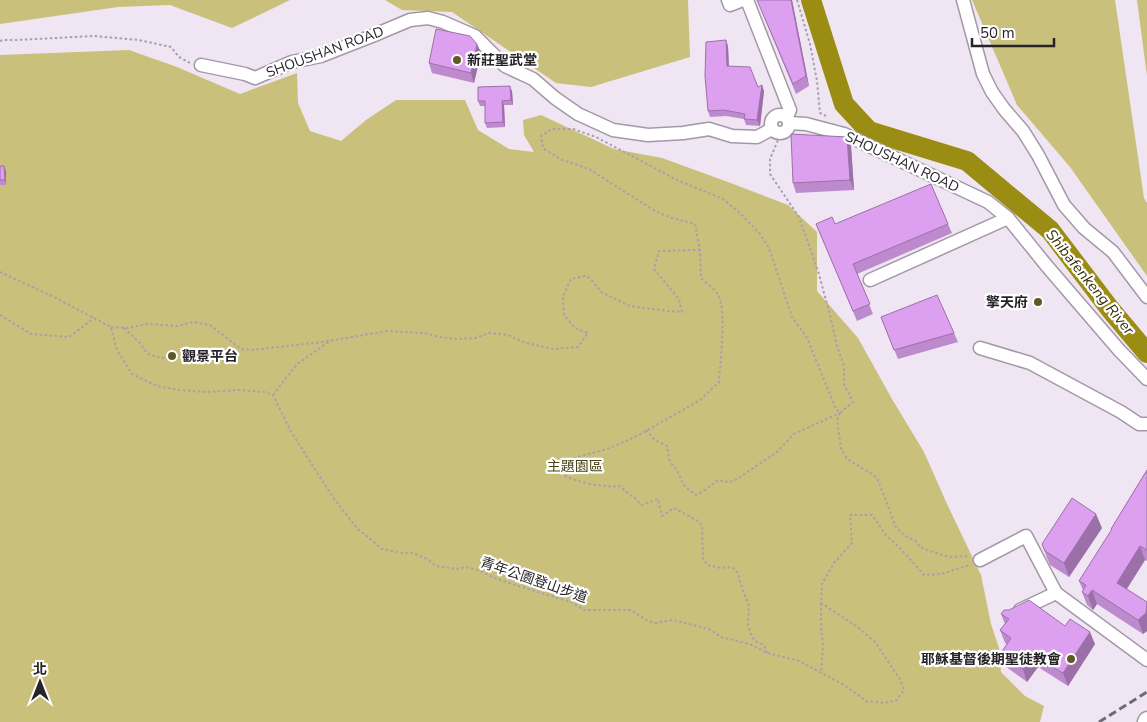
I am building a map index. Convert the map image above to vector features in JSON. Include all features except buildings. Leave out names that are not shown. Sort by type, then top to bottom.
[{"type":"street","points":[[728,0],[730,5],[745,0],[790,110],[788,120]]},
{"type":"street","points":[[963,0],[983,74],[992,92],[1023,131],[1064,205],[1084,228],[1113,252],[1147,297]]},
{"type":"street","name":"SHOUSHAN ROAD","points":[[201,65],[245,74],[255,78],[292,62],[321,56],[410,20],[428,18],[443,22],[475,36],[505,66],[533,79],[578,114],[613,130],[648,135],[709,129],[732,136],[757,137],[776,131],[771,123],[773,117],[781,114],[788,120],[844,134],[988,202],[1008,218],[1046,266],[1147,380]]},
{"type":"street","points":[[870,280],[1008,218]]},
{"type":"street","points":[[980,348],[1030,363],[1140,424],[1147,424]]},
{"type":"street","points":[[980,560],[1026,536],[1056,594],[1147,660]]},
{"type":"street","points":[[1010,615],[1056,594]]},
{"type":"path","points":[[0,41],[94,36],[140,40],[171,47],[179,57],[195,66],[201,65]]},
{"type":"path","points":[[767,653],[764,645],[752,637],[748,625],[749,606],[738,573],[732,567],[721,568],[707,565],[703,558],[702,525],[674,508],[662,516],[658,498],[641,505],[619,486],[612,487],[576,480],[563,475],[558,470],[557,464],[610,448],[639,435],[700,400],[719,382],[723,329],[722,305],[718,294],[701,278],[700,250],[695,224],[655,211],[589,169],[560,159],[543,148],[541,136],[552,129],[573,129],[596,137],[675,179],[723,199],[740,213],[760,234],[769,248],[792,317],[807,338],[836,409],[840,413]]},
{"type":"path","points":[[646,430],[654,440],[667,446],[670,462],[677,470],[683,484],[696,494],[718,480],[734,481],[777,452],[794,434],[840,413],[853,402],[844,384],[844,366],[820,279],[799,216],[770,174],[770,159],[776,131]]},
{"type":"path","points":[[0,272],[54,297],[110,327],[124,328],[146,324],[177,326],[193,322],[210,325],[241,349],[252,350],[388,331],[424,333],[456,339],[475,338],[489,333],[508,335],[523,342],[553,349],[578,347],[588,333],[575,328],[564,316],[563,296],[571,279],[585,276],[590,278],[601,292],[630,306],[682,312],[679,299],[654,269],[658,251],[700,250]]},
{"type":"path","points":[[0,314],[31,334],[69,337],[94,318]]},
{"type":"path","points":[[110,327],[117,350],[132,374],[157,386],[206,392],[240,390],[264,392],[273,395],[297,364],[331,340]]},
{"type":"path","points":[[124,328],[150,355],[167,359],[172,356]]},
{"type":"path","name":"青年公園登山步道","points":[[273,395],[290,430],[334,498],[357,528],[382,549],[403,554],[413,553],[427,559],[436,566],[457,569],[466,567],[483,572],[515,585],[571,602],[584,610],[631,610],[648,621],[655,623],[674,620],[709,629],[721,638],[750,644],[767,653],[799,661],[844,685],[866,701],[884,703],[897,700],[904,690],[901,681],[874,642],[859,628],[821,603]]},
{"type":"path","points":[[821,673],[823,646],[821,625],[822,584],[834,563],[852,544],[850,515],[872,515],[886,535],[924,575],[941,574],[980,560],[978,554],[950,557],[927,550],[920,547],[916,541],[904,535],[895,526],[877,478],[847,459],[841,448],[837,420],[840,413]]},
{"type":"green space","points":[[0,0],[290,0],[232,28],[170,5],[118,7],[0,24]]},
{"type":"green space","points":[[385,0],[688,0],[690,57],[591,87],[556,83],[452,12],[402,10]]},
{"type":"green space","points":[[972,0],[1115,0],[1144,198],[1147,203],[1147,276],[1070,167],[1017,105]]},
{"type":"green space","points":[[1137,0],[1147,0],[1147,76]]},
{"type":"green space","name":"主題園區","points":[[129,50],[177,67],[240,94],[297,73],[298,103],[310,131],[341,141],[366,120],[396,100],[465,100],[478,130],[509,149],[534,152],[524,135],[523,120],[541,115],[614,149],[662,158],[788,205],[817,232],[817,291],[858,338],[924,452],[981,575],[991,624],[999,648],[1001,672],[1025,696],[1044,706],[1040,722],[0,722],[0,55]]},
{"type":"waterway","name":"Shibafenkeng River","points":[[811,0],[844,104],[869,131],[967,161],[1050,230],[1110,309],[1147,353]]},
{"type":"railway","points":[[1099,722],[1147,692]]},
{"type":"place","name":"新莊聖武堂","points":[[457,60]]},
{"type":"place","name":"擎天府","points":[[1038,302]]},
{"type":"place","name":"觀景平台","points":[[172,356]]},
{"type":"place","name":"耶穌基督後期聖徒教會","points":[[1071,659]]}]
